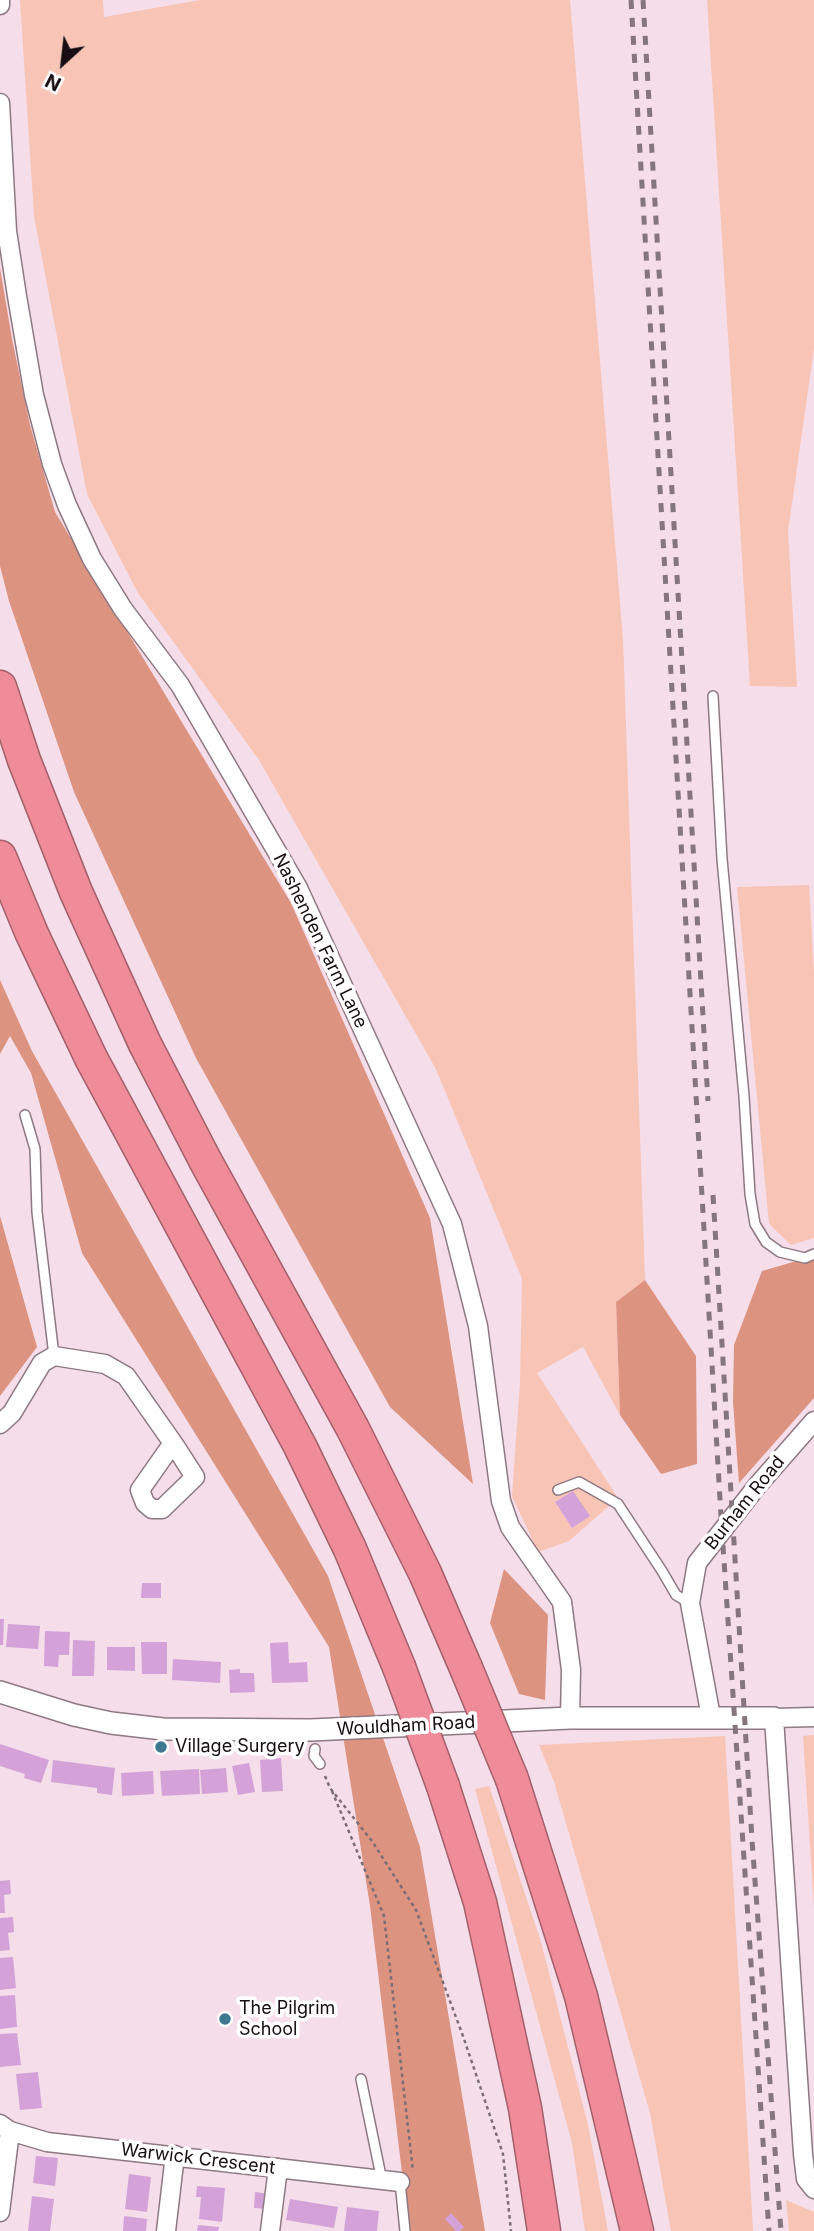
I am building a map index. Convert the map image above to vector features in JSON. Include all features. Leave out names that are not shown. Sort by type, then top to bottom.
[{"type":"highway","points":[[0,687],[24,760],[71,880],[140,1032],[205,1160],[354,1429],[425,1573],[512,1779],[582,1996],[637,2231]]},
{"type":"highway","points":[[0,857],[32,934],[91,1058],[300,1446],[350,1549],[399,1667],[443,1786],[480,1902],[525,2108],[518,2157],[544,2231]]},
{"type":"street","name":"Nashenden Farm Lane","points":[[0,103],[8,231],[16,296],[34,395],[60,485],[92,559],[122,609],[180,685],[298,888],[452,1224],[478,1326],[501,1501],[510,1527],[562,1602],[571,1670],[570,1718]]},
{"type":"street","points":[[0,1424],[12,1413],[42,1363],[54,1356],[105,1364],[126,1376],[173,1443]]},
{"type":"street","name":"Burham Road","points":[[711,1717],[690,1603],[697,1563],[757,1486],[814,1421]]},
{"type":"street","name":"Wouldham Road","points":[[0,1692],[74,1715],[111,1723],[163,1729],[312,1730],[570,1718],[774,1717]]},
{"type":"street","points":[[814,1717],[774,1717],[803,2154],[806,2179],[814,2189]]},
{"type":"street","points":[[0,2212],[5,2127]]},
{"type":"street","name":"Warwick Crescent","points":[[5,2127],[47,2142],[398,2180]]},
{"type":"street","points":[[166,2231],[175,2155]]},
{"type":"street","points":[[270,2231],[278,2168]]},
{"type":"lane","points":[[713,696],[722,859],[744,1096],[750,1194],[755,1224],[766,1242],[780,1252],[805,1258],[814,1254]]},
{"type":"lane","points":[[25,1115],[34,1149],[37,1212],[54,1356]]},
{"type":"lane","points":[[558,1490],[579,1482],[618,1504],[676,1595],[690,1603]]},
{"type":"lane","points":[[315,1749],[314,1756],[320,1764]]},
{"type":"lane","points":[[361,2079],[398,2180],[405,2231]]},
{"type":"path","points":[[320,1764],[384,1916],[398,2180]]},
{"type":"path","points":[[331,1788],[372,1841],[416,1910],[463,2036],[518,2157],[510,2231]]},
{"type":"shaded area","points":[[20,0],[103,0],[104,17],[200,0],[570,0],[623,639],[645,1280],[616,1302],[620,1415],[583,1347],[537,1373],[618,1498],[569,1541],[538,1552],[512,1496],[520,1383],[522,1279],[436,1069],[259,760],[138,593],[87,494],[34,216]],"holes":[[[573,1491],[589,1516],[572,1528],[555,1502]]]},
{"type":"shaded area","points":[[707,0],[814,0],[814,348],[788,532],[797,687],[750,686]]},
{"type":"shaded area","points":[[0,268],[30,425],[55,512],[291,903],[430,1218],[473,1484],[390,1407],[196,1058],[74,792],[9,601],[0,566]]},
{"type":"shaded area","points":[[809,885],[814,972],[814,1238],[791,1245],[769,1224],[737,887]]},
{"type":"shaded area","points":[[0,980],[32,1051],[328,1576],[420,1847],[485,2231],[409,2231],[370,1906],[329,1647],[82,1253],[31,1073],[10,1036],[0,1054]]},
{"type":"shaded area","points":[[0,1216],[37,1347],[0,1396]]},
{"type":"shaded area","points":[[814,1256],[814,1398],[739,1483],[733,1402],[734,1345],[762,1271]]},
{"type":"shaded area","points":[[645,1280],[696,1356],[697,1464],[661,1474],[620,1415],[616,1302]]},
{"type":"shaded area","points":[[504,1569],[548,1615],[545,1700],[519,1694],[490,1623]]},
{"type":"shaded area","points":[[814,1735],[814,1908],[803,1736]]},
{"type":"shaded area","points":[[725,1736],[753,2231],[671,2231],[650,2113],[554,1782],[539,1745]]},
{"type":"shaded area","points":[[489,1786],[541,1942],[588,2125],[608,2231],[585,2231],[572,2143],[475,1789]]},
{"type":"shaded area","points":[[786,2200],[814,2212],[814,2231],[789,2231]]},
{"type":"building","points":[[573,1491],[590,1516],[572,1528],[555,1502]]},
{"type":"building","points":[[142,1583],[161,1583],[161,1598],[141,1598]]},
{"type":"building","points":[[0,1619],[4,1619],[3,1645],[0,1645]]},
{"type":"building","points":[[8,1624],[40,1626],[38,1649],[6,1647]]},
{"type":"building","points":[[45,1631],[70,1632],[69,1655],[59,1655],[58,1667],[44,1666]]},
{"type":"building","points":[[73,1640],[95,1641],[94,1676],[72,1676]]},
{"type":"building","points":[[141,1642],[167,1642],[167,1674],[142,1674]]},
{"type":"building","points":[[288,1642],[289,1663],[307,1662],[308,1682],[272,1683],[270,1643]]},
{"type":"building","points":[[107,1647],[135,1647],[135,1671],[107,1670]]},
{"type":"building","points":[[173,1659],[221,1662],[220,1683],[172,1680]]},
{"type":"building","points":[[240,1669],[240,1673],[254,1673],[255,1692],[230,1693],[229,1670]]},
{"type":"building","points":[[0,1744],[49,1760],[41,1783],[24,1778],[25,1774],[0,1766]]},
{"type":"building","points":[[281,1758],[283,1791],[262,1792],[260,1760]]},
{"type":"building","points":[[53,1760],[115,1768],[112,1795],[97,1793],[97,1788],[51,1782]]},
{"type":"building","points":[[249,1763],[255,1792],[238,1795],[232,1766]]},
{"type":"building","points":[[226,1768],[228,1792],[202,1794],[200,1770]]},
{"type":"building","points":[[199,1769],[200,1794],[162,1796],[160,1771]]},
{"type":"building","points":[[153,1771],[154,1794],[122,1796],[121,1773]]},
{"type":"building","points":[[10,1880],[11,1894],[4,1895],[5,1913],[0,1913],[0,1881]]},
{"type":"building","points":[[13,1917],[14,1932],[8,1933],[10,1950],[0,1951],[0,1918]]},
{"type":"building","points":[[13,1957],[16,1988],[0,1990],[0,1958]]},
{"type":"building","points":[[15,1995],[17,2027],[0,2029],[0,1996]]},
{"type":"building","points":[[17,2033],[21,2065],[0,2067],[0,2034]]},
{"type":"building","points":[[38,2072],[42,2108],[20,2110],[16,2074]]},
{"type":"building","points":[[36,2156],[58,2158],[55,2186],[33,2183]]},
{"type":"building","points":[[129,2174],[151,2177],[147,2212],[125,2209]]},
{"type":"building","points":[[197,2186],[225,2188],[222,2222],[199,2219],[201,2197],[196,2197]]},
{"type":"building","points":[[255,2192],[270,2194],[268,2209],[254,2208]]},
{"type":"building","points":[[32,2196],[54,2199],[50,2231],[28,2231]]},
{"type":"building","points":[[290,2199],[338,2207],[334,2228],[286,2220]]},
{"type":"building","points":[[347,2207],[379,2211],[377,2231],[344,2231]]},
{"type":"building","points":[[451,2213],[464,2227],[460,2231],[456,2231],[445,2219]]},
{"type":"building","points":[[124,2216],[147,2219],[146,2231],[123,2231]]},
{"type":"building","points":[[198,2225],[219,2227],[218,2231],[197,2231]]},
{"type":"railway","points":[[631,0],[721,1516],[769,2231]]},
{"type":"railway","points":[[643,0],[708,1101]]},
{"type":"railway","points":[[713,1195],[752,1840],[781,2231]]},
{"type":"place","name":"Village Surgery","points":[[161,1747]]},
{"type":"place","name":"The Pilgrim School","points":[[225,2019]]}]
